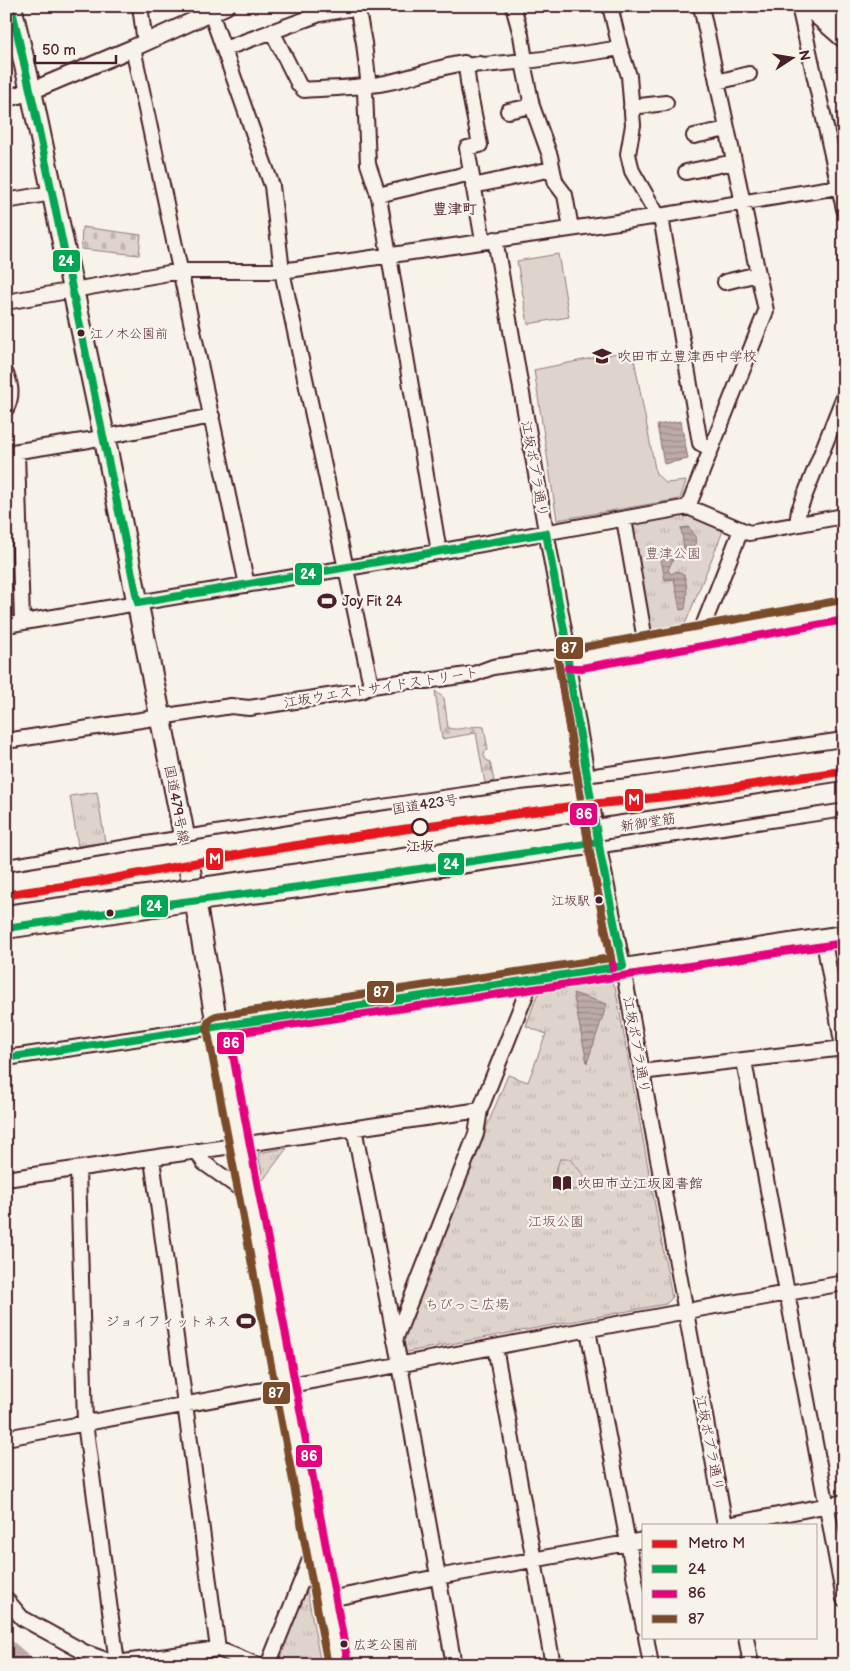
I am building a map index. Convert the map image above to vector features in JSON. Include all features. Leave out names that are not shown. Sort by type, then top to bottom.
[{"type":"highway","name":"国道479号線","points":[[11,6],[31,91],[104,437],[185,840],[217,1026],[338,1665]]},
{"type":"highway","points":[[824,6],[844,25]]},
{"type":"highway","name":"国道423号","points":[[6,870],[185,840],[844,743]]},
{"type":"highway","points":[[6,883],[325,830],[522,801],[638,788],[844,758]]},
{"type":"highway","name":"新御堂筋","points":[[6,916],[466,850],[844,792]]},
{"type":"highway","points":[[6,928],[299,887],[844,806]]},
{"type":"main road","points":[[6,99],[31,91],[139,46],[218,10]]},
{"type":"street","points":[[140,6],[139,46],[180,271],[247,584]]},
{"type":"street","points":[[513,6],[521,35],[524,67],[532,106],[550,156],[556,183],[565,195],[571,228]]},
{"type":"street","points":[[610,6],[628,76],[633,125],[628,154],[632,171],[662,223],[700,443],[711,449]]},
{"type":"street","points":[[688,507],[766,311],[701,6]]},
{"type":"street","points":[[799,6],[841,187],[844,209]]},
{"type":"street","points":[[804,6],[844,41]]},
{"type":"street","points":[[224,49],[320,14],[359,7],[368,85],[365,91],[368,164],[378,195],[439,552]]},
{"type":"street","points":[[218,10],[224,49],[272,186],[282,271],[368,676],[372,686]]},
{"type":"street","points":[[272,31],[304,90],[384,83],[445,66],[524,62],[572,57],[620,48]]},
{"type":"street","name":"江坂ポプラ通り","points":[[466,66],[480,145],[467,148],[472,179],[489,240],[546,533],[567,646],[599,842],[726,1524]]},
{"type":"street","points":[[717,82],[749,74]]},
{"type":"street","points":[[631,107],[666,103]]},
{"type":"street","points":[[508,111],[532,106]]},
{"type":"street","points":[[694,136],[727,128]]},
{"type":"street","points":[[686,172],[734,162]]},
{"type":"street","points":[[378,195],[472,179],[552,169]]},
{"type":"street","points":[[6,302],[180,271],[282,271],[659,216],[841,187]]},
{"type":"street","points":[[6,201],[52,193]]},
{"type":"street","points":[[726,282],[758,274]]},
{"type":"street","points":[[6,374],[10,382],[11,399],[6,409]]},
{"type":"street","points":[[797,524],[799,510],[844,396]]},
{"type":"street","points":[[22,622],[12,452],[104,437],[212,416]]},
{"type":"street","points":[[6,625],[439,552],[688,507],[749,533],[844,516]]},
{"type":"street","points":[[624,519],[646,646]]},
{"type":"street","points":[[699,636],[741,530]]},
{"type":"street","name":"江坂ウエストサイドストリート","points":[[6,741],[231,706],[249,708],[362,690],[372,686],[408,681],[426,682],[474,674],[493,667],[552,658],[580,658],[844,610]]},
{"type":"street","points":[[792,762],[796,759],[844,752]]},
{"type":"street","points":[[646,771],[665,775],[740,767],[746,768]]},
{"type":"street","points":[[103,853],[125,870],[168,862],[210,881],[282,872],[299,887]]},
{"type":"street","points":[[6,1058],[844,933]]},
{"type":"street","points":[[641,1072],[844,1050],[823,936]]},
{"type":"street","points":[[395,1340],[476,1134],[480,1110],[532,979]]},
{"type":"street","points":[[744,1060],[844,1599]]},
{"type":"street","points":[[6,1179],[480,1110]]},
{"type":"street","points":[[354,1128],[400,1365],[454,1665]]},
{"type":"street","points":[[197,1151],[204,1164],[249,1195]]},
{"type":"street","points":[[152,1158],[218,1649]]},
{"type":"street","points":[[78,1169],[85,1423],[118,1664]]},
{"type":"street","points":[[6,1438],[844,1283]]},
{"type":"street","points":[[588,1330],[642,1617]]},
{"type":"street","points":[[495,1347],[553,1665]]},
{"type":"street","points":[[731,1524],[844,1502]]},
{"type":"street","points":[[325,1600],[437,1577],[642,1540]]},
{"type":"street","points":[[268,1665],[315,1546]]},
{"type":"street","points":[[6,1599],[22,1618],[84,1652],[118,1664],[218,1649],[258,1665]]},
{"type":"street","points":[[646,1638],[651,1665]]},
{"type":"street","points":[[746,1638],[751,1665]]},
{"type":"green space","points":[[82,227],[141,235],[139,255],[81,249]]},
{"type":"green space","points":[[558,254],[569,317],[528,324],[517,261]]},
{"type":"green space","points":[[617,353],[634,359],[656,474],[666,483],[686,481],[680,499],[557,520],[534,370]]},
{"type":"green space","points":[[6,457],[13,462],[16,606],[12,611],[6,612]]},
{"type":"green space","name":"豊津公園","points":[[685,512],[720,524],[723,531],[686,622],[681,627],[654,633],[649,629],[630,527],[634,520]]},
{"type":"green space","points":[[435,691],[444,698],[448,728],[484,727],[488,750],[485,751],[484,756],[490,762],[494,781],[485,783],[476,733],[442,739]]},
{"type":"green space","points":[[97,792],[105,842],[78,846],[70,796]]},
{"type":"green space","name":"江坂公園","points":[[608,980],[615,986],[672,1298],[666,1304],[407,1352],[401,1348],[399,1340],[508,1075],[528,1082],[546,1034],[526,1026],[537,995],[542,992]]},
{"type":"green space","points":[[287,1148],[263,1180],[258,1153]]},
{"type":"green space","points":[[560,1159],[570,1159],[591,1184],[571,1190],[550,1187]]},
{"type":"green space","points":[[306,1585],[321,1665],[273,1665]]},
{"type":"shaded area","points":[[681,421],[688,459],[664,464],[657,425]]},
{"type":"shaded area","points":[[688,527],[693,532],[696,541],[695,545],[690,550],[675,557],[668,570],[671,574],[677,571],[684,575],[687,588],[685,609],[680,610],[674,579],[665,580],[660,554],[684,548],[681,528]]},
{"type":"shaded area","points":[[573,993],[607,1004],[587,1063]]},
{"type":"waterway","points":[[6,1649],[25,1665]]},
{"type":"metro line","name":"M","points":[[6,895],[106,880],[254,852],[419,827],[567,807],[689,794],[844,771]]},
{"type":"transit line","name":"24","points":[[6,1058],[623,966],[601,857],[569,671],[567,646],[546,533],[138,603],[11,6]]},
{"type":"transit line","name":"87","points":[[328,1665],[207,1028],[208,1022],[216,1016],[611,958],[591,859],[558,660],[560,652],[566,648],[579,648],[842,600]]},
{"type":"transit line","name":"86","points":[[568,668],[582,668],[844,620]]},
{"type":"transit line","name":"86","points":[[558,660],[591,859],[613,968]]},
{"type":"transit line","name":"24","points":[[6,928],[599,842]]},
{"type":"transit line","name":"86","points":[[348,1663],[229,1034],[844,943]]},
{"type":"place","name":"江ノ木公園前","points":[[81,333]]},
{"type":"place","name":"吹田市立豊津西中学校","points":[[602,356]]},
{"type":"place","name":"Joy Fit 24","points":[[327,601]]},
{"type":"place","name":"江坂","points":[[420,827]]},
{"type":"place","name":"江坂駅","points":[[599,900]]},
{"type":"place","name":"吹田市立江坂図書館","points":[[562,1183]]},
{"type":"place","name":"ジョイフィットネス","points":[[246,1321]]},
{"type":"place","name":"広芝公園前","points":[[344,1644]]},
{"type":"district","name":"豊津町","points":[[455,209]]},
{"type":"park label","name":"ちびっこ広場","points":[[467,1304]]}]
